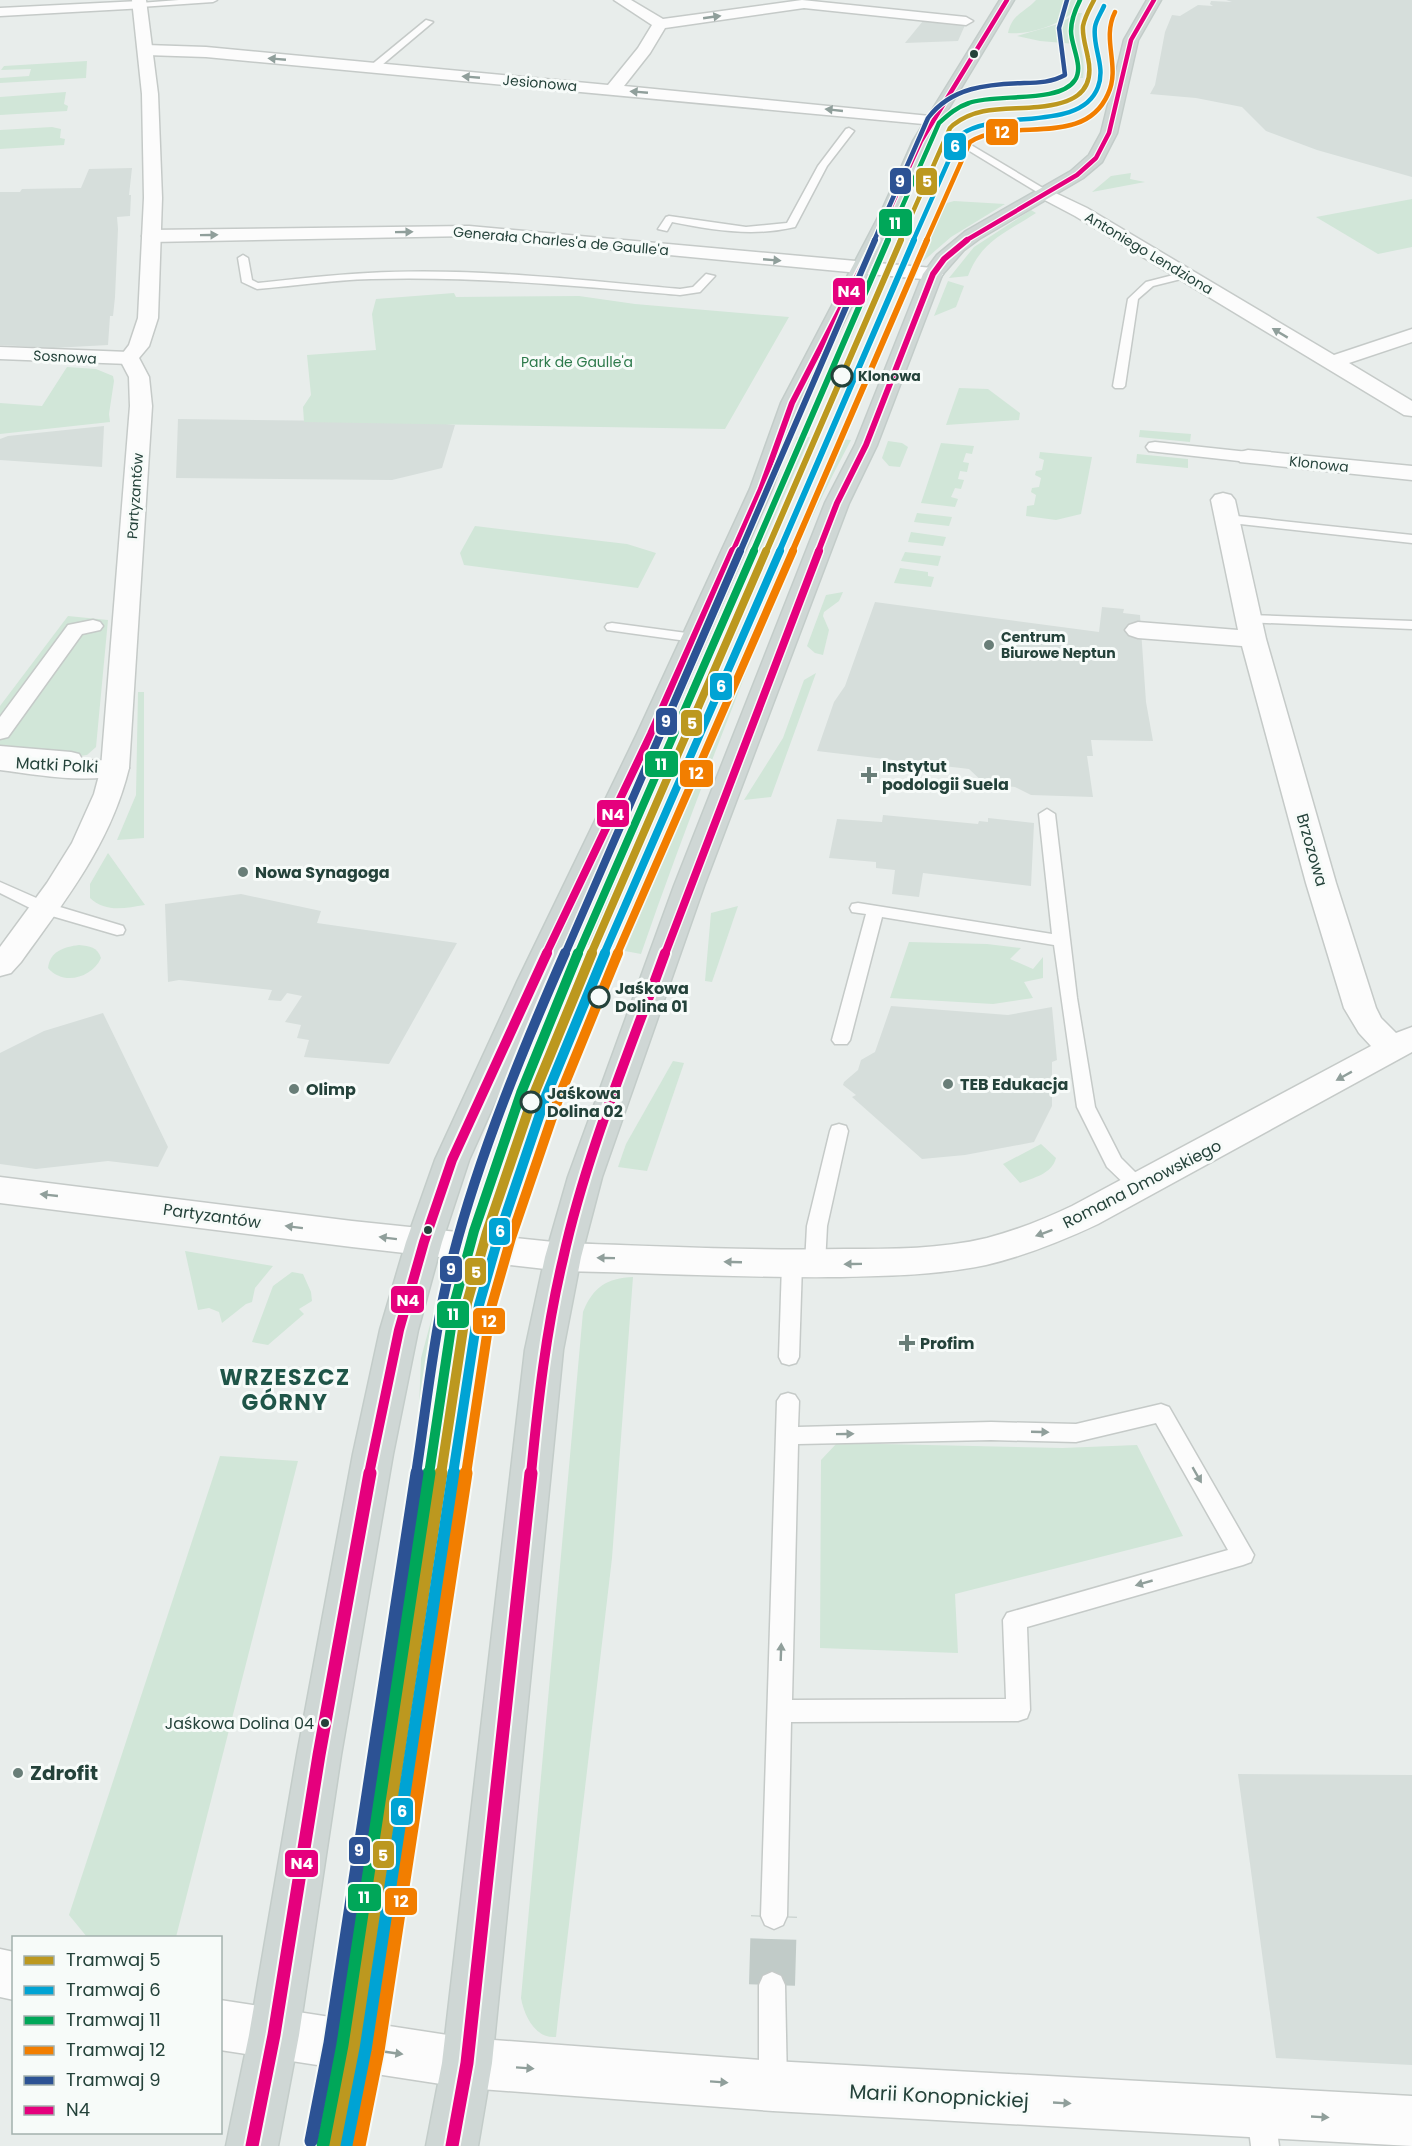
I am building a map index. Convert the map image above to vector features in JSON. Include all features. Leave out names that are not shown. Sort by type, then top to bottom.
[{"type":"main road","points":[[252,2146],[274,2035],[319,1755],[373,1454],[399,1330],[424,1242],[452,1160],[761,489],[792,403],[891,210],[921,141],[1007,0]]},
{"type":"main road","points":[[452,2146],[467,2063],[544,1350],[563,1257],[585,1177],[689,886],[837,503],[866,445],[933,274],[942,260],[979,231],[1090,165],[1103,147],[1131,39],[1154,0]]},
{"type":"main road","points":[[1122,21],[1131,39]]},
{"type":"street","points":[[621,0],[660,24],[805,2],[966,21]]},
{"type":"street","points":[[0,12],[140,2],[146,50],[153,163],[151,236],[148,318],[139,346],[129,358]]},
{"type":"street","points":[[613,89],[645,50],[660,24]]},
{"type":"street","name":"Jesionowa","points":[[146,50],[178,50],[934,120]]},
{"type":"street","name":"Antoniego Lendziona","points":[[1045,193],[1081,212],[1412,410]]},
{"type":"street","name":"Generała Charles'a de Gaulle'a","points":[[151,236],[242,240],[469,231],[657,238],[720,259],[933,274]]},
{"type":"street","points":[[1330,363],[1412,335]]},
{"type":"street","name":"Sosnowa","points":[[0,353],[82,358],[129,358]]},
{"type":"street","name":"Partyzantów","points":[[0,966],[44,908],[87,844],[107,800],[115,768],[141,406],[139,377],[129,358]]},
{"type":"street","name":"Klonowa","points":[[1155,447],[1412,473]]},
{"type":"street","name":"Brzozowa","points":[[1225,510],[1251,629],[1321,883],[1360,1008],[1370,1028],[1403,1043]]},
{"type":"street","points":[[0,732],[75,629],[93,626]]},
{"type":"street","points":[[1138,630],[1251,629]]},
{"type":"street","points":[[0,753],[71,759]]},
{"type":"street","name":"Matki Polki","points":[[0,762],[66,769],[115,768]]},
{"type":"street","name":"Romana Dmowskiego","points":[[563,1257],[803,1264],[903,1262],[950,1258],[987,1251],[1053,1230],[1140,1187],[1403,1043]]},
{"type":"street","name":"Partyzantów","points":[[0,1190],[563,1257]]},
{"type":"street","name":"Marii Konopnickiej","points":[[222,2025],[467,2063],[773,2086],[1263,2130],[1412,2122]]},
{"type":"lane","points":[[140,2],[213,0]]},
{"type":"lane","points":[[372,68],[429,22]]},
{"type":"lane","points":[[657,238],[669,219],[759,230],[791,225],[823,166],[860,113]]},
{"type":"lane","name":"Antoniego Lendziona","points":[[966,145],[1045,193]]},
{"type":"lane","points":[[243,258],[247,282],[257,286],[369,276],[474,277],[680,292],[696,290],[710,276]]},
{"type":"lane","points":[[1119,386],[1133,299],[1140,288],[1147,283],[1185,274]]},
{"type":"lane","points":[[1225,510],[1412,539]]},
{"type":"lane","points":[[1251,629],[1412,625]]},
{"type":"lane","points":[[612,627],[694,638]]},
{"type":"lane","points":[[1047,814],[1077,1066],[1086,1107],[1114,1162],[1140,1187]]},
{"type":"lane","points":[[0,887],[44,908],[117,930]]},
{"type":"lane","points":[[841,1040],[866,910],[1061,941]]},
{"type":"lane","points":[[789,1357],[803,1264],[817,1226],[839,1131]]},
{"type":"lane","points":[[774,1916],[788,1401]]},
{"type":"lane","points":[[780,1711],[1018,1710],[1015,1620],[1243,1555],[1161,1413],[1076,1433],[991,1431],[787,1436]]},
{"type":"lane","points":[[771,1985],[773,2086]]},
{"type":"shaded area","points":[[1226,0],[1412,0],[1412,177],[1317,150],[1266,131],[1242,107],[1196,98],[1150,94],[1155,85],[1165,32],[1172,15],[1180,16],[1198,5],[1213,6],[1210,4],[1211,1],[1232,2]]},
{"type":"shaded area","points":[[923,21],[965,25],[958,41],[905,43]]},
{"type":"shaded area","points":[[132,168],[129,195],[131,195],[130,216],[117,217],[115,297],[113,316],[110,316],[108,345],[53,348],[0,345],[0,192],[20,192],[22,189],[81,188],[89,169]]},
{"type":"shaded area","points":[[178,419],[430,422],[455,425],[442,468],[392,480],[176,478]]},
{"type":"shaded area","points":[[104,426],[102,467],[0,460],[0,439],[8,436]]},
{"type":"shaded area","points":[[875,602],[1099,632],[1102,607],[1124,609],[1123,613],[1140,615],[1146,702],[1153,741],[1091,740],[1093,756],[1087,756],[1093,797],[1031,795],[1015,787],[985,784],[969,769],[817,751],[834,702],[845,686]]},
{"type":"shaded area","points":[[883,815],[978,824],[979,821],[988,822],[988,818],[1034,823],[1031,886],[923,873],[919,897],[892,894],[895,870],[876,868],[876,862],[829,858],[837,819],[882,822]]},
{"type":"shaded area","points":[[241,894],[321,911],[317,923],[457,943],[389,1064],[304,1057],[309,1040],[297,1038],[301,1025],[285,1022],[302,996],[287,993],[281,1001],[268,1000],[272,990],[179,980],[168,982],[165,904]]},
{"type":"shaded area","name":"TEB Edukacja","points":[[891,1006],[1008,1015],[1052,1007],[1057,1060],[1052,1062],[1052,1106],[1034,1142],[965,1155],[922,1159],[852,1097],[856,1095],[843,1085],[844,1082],[858,1070],[861,1060],[875,1052]]},
{"type":"shaded area","points":[[103,1013],[168,1147],[158,1167],[108,1161],[36,1169],[0,1164],[0,1053],[44,1031]]},
{"type":"shaded area","points":[[1238,1774],[1412,1775],[1412,2065],[1276,2058]]},
{"type":"green space","points":[[1036,0],[1078,0],[1070,15],[1055,24],[1031,31],[1008,33],[1015,18]]},
{"type":"green space","points":[[1082,13],[1079,38],[1083,78],[1080,78],[1075,44],[1040,41],[1017,36],[1058,24]]},
{"type":"green space","points":[[87,61],[86,78],[0,83],[0,78],[29,76],[31,69],[1,70],[4,66]]},
{"type":"green space","points":[[66,92],[64,104],[68,106],[67,111],[0,115],[0,97]]},
{"type":"green space","points":[[52,127],[61,129],[60,138],[65,139],[64,145],[0,149],[0,130]]},
{"type":"green space","points":[[1131,173],[1130,179],[1145,182],[1092,192],[1111,176]]},
{"type":"green space","points":[[1412,199],[1412,247],[1378,254],[1316,217]]},
{"type":"green space","points":[[954,201],[1005,204],[951,237],[921,263],[916,264],[940,205]]},
{"type":"green space","points":[[1031,210],[1036,213],[996,238],[980,254],[968,276],[949,278],[974,247]]},
{"type":"green space","points":[[878,275],[851,338],[842,337],[870,276]]},
{"type":"green space","points":[[948,281],[964,286],[956,307],[934,316]]},
{"type":"green space","name":"Park de Gaulle'a","points":[[454,293],[456,297],[579,296],[635,304],[789,317],[725,429],[304,422],[303,407],[311,395],[307,355],[376,350],[372,314],[376,299]]},
{"type":"green space","points":[[67,367],[96,369],[113,376],[110,422],[0,434],[0,403],[42,406]]},
{"type":"green space","points":[[959,388],[988,389],[1020,413],[1019,420],[946,425]]},
{"type":"green space","points":[[1140,430],[1191,434],[1190,442],[1139,437]]},
{"type":"green space","points":[[797,437],[810,437],[645,810],[590,945],[578,944],[664,755]]},
{"type":"green space","points":[[836,439],[851,440],[803,538],[760,638],[697,798],[641,954],[625,951]]},
{"type":"green space","points":[[888,441],[902,443],[908,447],[900,467],[889,466],[882,458]]},
{"type":"green space","points":[[941,443],[974,446],[972,454],[966,453],[963,462],[969,463],[967,472],[960,471],[958,479],[964,480],[961,489],[955,488],[951,497],[958,499],[955,507],[921,503]]},
{"type":"green space","points":[[1040,452],[1092,457],[1081,514],[1056,520],[1026,516],[1027,506],[1034,505],[1036,495],[1031,492],[1032,488],[1039,487],[1041,478],[1035,475],[1036,471],[1042,470],[1044,460],[1039,458]]},
{"type":"green space","points":[[1137,454],[1188,459],[1188,468],[1136,463]]},
{"type":"green space","points":[[917,513],[952,517],[949,526],[914,522]]},
{"type":"green space","points":[[475,526],[627,544],[656,553],[638,588],[464,565],[460,553]]},
{"type":"green space","points":[[911,532],[946,537],[943,546],[908,542]]},
{"type":"green space","points":[[905,552],[941,556],[938,566],[901,561]]},
{"type":"green space","points":[[900,568],[928,572],[928,576],[934,577],[931,587],[894,583]]},
{"type":"green space","points":[[843,592],[839,601],[824,612],[823,616],[829,630],[823,655],[815,653],[807,646],[826,595]]},
{"type":"green space","points":[[68,616],[108,620],[96,747],[87,755],[73,757],[0,750],[0,706]]},
{"type":"green space","points":[[816,673],[771,797],[744,800],[783,738],[804,680]]},
{"type":"green space","points":[[138,692],[144,692],[144,838],[117,840],[136,795]]},
{"type":"green space","points":[[108,853],[145,905],[109,908],[90,898],[90,884]]},
{"type":"green space","points":[[738,906],[712,982],[705,981],[711,913]]},
{"type":"green space","points":[[909,942],[987,944],[1021,948],[1010,959],[1033,969],[1043,957],[1043,978],[1024,982],[1033,998],[993,1004],[890,998]]},
{"type":"green space","points":[[79,945],[93,948],[101,958],[91,971],[69,978],[54,974],[48,968],[49,962],[59,951]]},
{"type":"green space","points":[[673,1061],[684,1063],[647,1171],[618,1167],[626,1144]]},
{"type":"green space","points":[[1041,1144],[1056,1158],[1054,1163],[1041,1175],[1020,1183],[1003,1164]]},
{"type":"green space","points":[[185,1251],[273,1266],[255,1288],[252,1302],[246,1304],[222,1323],[219,1312],[209,1308],[198,1310]]},
{"type":"green space","points":[[292,1272],[303,1274],[311,1292],[312,1301],[299,1309],[304,1314],[268,1345],[252,1342],[273,1286]]},
{"type":"green space","points":[[633,1277],[612,1558],[556,2037],[549,2037],[532,2025],[521,1998],[583,1312],[591,1296],[602,1285],[616,1279]]},
{"type":"green space","points":[[462,1283],[443,1375],[423,1507],[415,1507],[421,1358],[437,1299],[447,1287]]},
{"type":"green space","points":[[837,1443],[1062,1448],[1137,1445],[1183,1536],[955,1594],[958,1653],[820,1648],[821,1460]]},
{"type":"green space","points":[[220,1456],[298,1461],[176,1936],[86,1936],[69,1915]]},
{"type":"tunnel","points":[[772,1985],[774,1916]]},
{"type":"tram line","name":"9","points":[[311,2141],[330,2043],[443,1299],[461,1230],[483,1162],[533,1028],[561,962],[928,118],[936,107],[958,93],[984,86],[1045,82],[1065,75],[1059,28],[1067,0]]},
{"type":"tram line","name":"11","points":[[323,2144],[342,2045],[455,1301],[496,1162],[521,1093],[576,958],[939,123],[953,110],[971,102],[991,98],[1051,94],[1066,89],[1075,81],[1078,69],[1071,31],[1080,0]]},
{"type":"tram line","name":"5","points":[[335,2146],[354,2047],[467,1303],[509,1163],[561,1025],[950,128],[963,118],[978,112],[1053,105],[1068,101],[1079,94],[1087,85],[1090,72],[1083,26],[1094,0]]},
{"type":"tram line","name":"6","points":[[347,2146],[366,2049],[479,1305],[521,1165],[546,1096],[601,961],[960,135],[968,129],[987,122],[1040,118],[1066,113],[1077,109],[1094,96],[1101,74],[1095,27],[1104,6]]},
{"type":"tram line","name":"12","points":[[359,2146],[378,2051],[491,1308],[533,1168],[613,965],[970,142],[986,134],[1063,127],[1074,124],[1095,112],[1108,94],[1112,82],[1113,69],[1108,34],[1115,12]]},
{"type":"transit line","name":"N4","points":[[252,2146],[274,2035],[319,1755],[373,1454],[399,1330],[424,1242],[452,1160],[533,982],[651,734],[761,489],[792,403],[891,210],[921,141],[1007,0]]},
{"type":"transit line","name":"N4","points":[[452,2146],[467,2063],[544,1350],[563,1257],[585,1177],[689,886],[837,503],[866,445],[933,274],[944,259],[972,235],[1077,175],[1096,158],[1109,133],[1131,40],[1154,0]]},
{"type":"place","name":"Klonowa","points":[[842,376]]},
{"type":"place","name":"Centrum Biurowe Neptun","points":[[989,645]]},
{"type":"place","name":"Instytut podologii Suela","points":[[869,775]]},
{"type":"place","name":"Nowa Synagoga","points":[[243,872]]},
{"type":"place","name":"Jaśkowa Dolina 01","points":[[599,997]]},
{"type":"place","name":"TEB Edukacja","points":[[948,1084]]},
{"type":"place","name":"Olimp","points":[[294,1089]]},
{"type":"place","name":"Jaśkowa Dolina 02","points":[[531,1102]]},
{"type":"place","name":"Profim","points":[[907,1343]]},
{"type":"place","name":"Jaśkowa Dolina 04","points":[[325,1723]]},
{"type":"place","name":"Zdrofit","points":[[18,1773]]},
{"type":"district","name":"WRZESZCZ GÓRNY","points":[[285,1390]]}]
